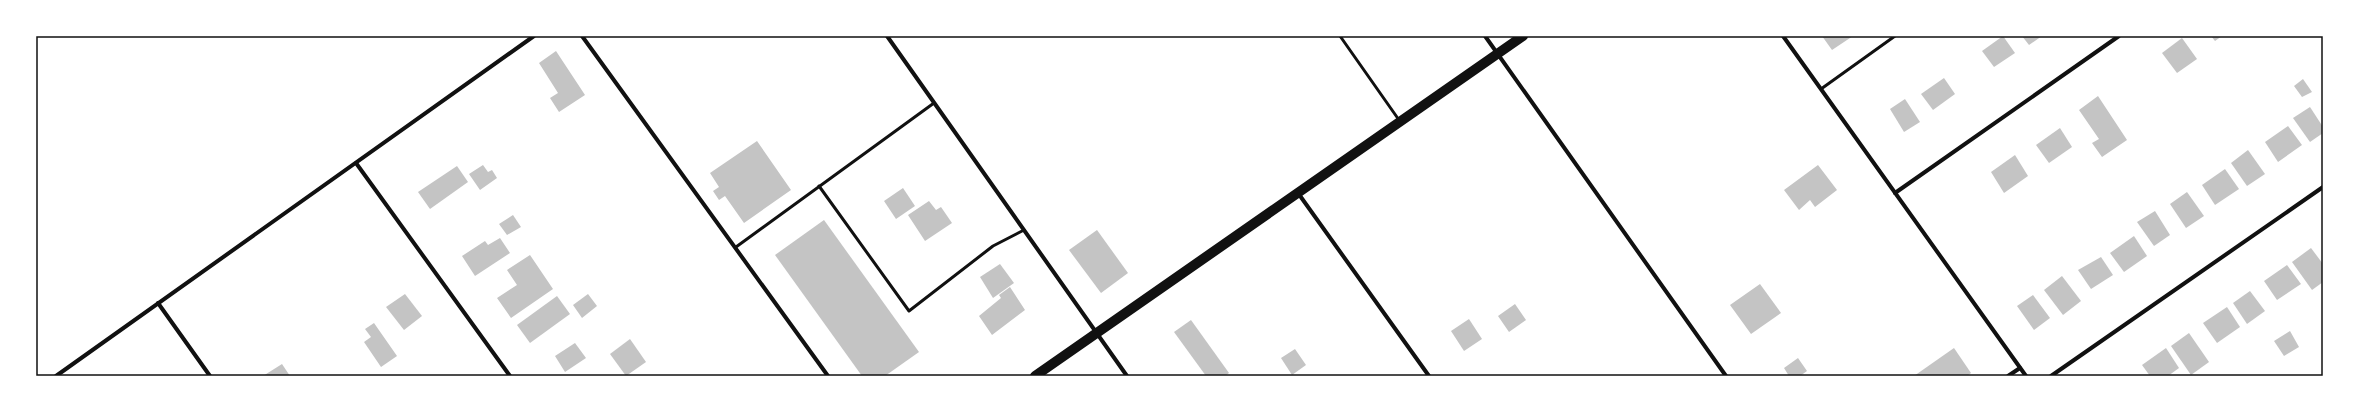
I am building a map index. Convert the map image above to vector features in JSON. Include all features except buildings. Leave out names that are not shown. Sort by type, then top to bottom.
[{"type":"main road","points":[[1035,376],[1523,36]]},
{"type":"street","points":[[56,376],[534,36]]},
{"type":"street","points":[[582,36],[828,376]]},
{"type":"street","points":[[887,36],[1127,376]]},
{"type":"street","points":[[1485,36],[1726,376]]},
{"type":"street","points":[[1783,36],[2026,376]]},
{"type":"street","points":[[1895,193],[2119,36]]},
{"type":"street","points":[[356,163],[510,376]]},
{"type":"street","points":[[2051,376],[2323,187]]},
{"type":"street","points":[[1298,193],[1429,376]]},
{"type":"street","points":[[158,303],[210,376]]},
{"type":"street","points":[[2008,376],[2020,368]]},
{"type":"lane","points":[[1340,36],[1400,121]]},
{"type":"lane","points":[[1821,89],[1895,36]]},
{"type":"lane","points":[[736,247],[934,102]]},
{"type":"lane","points":[[819,186],[909,311],[993,246],[1024,230]]}]
